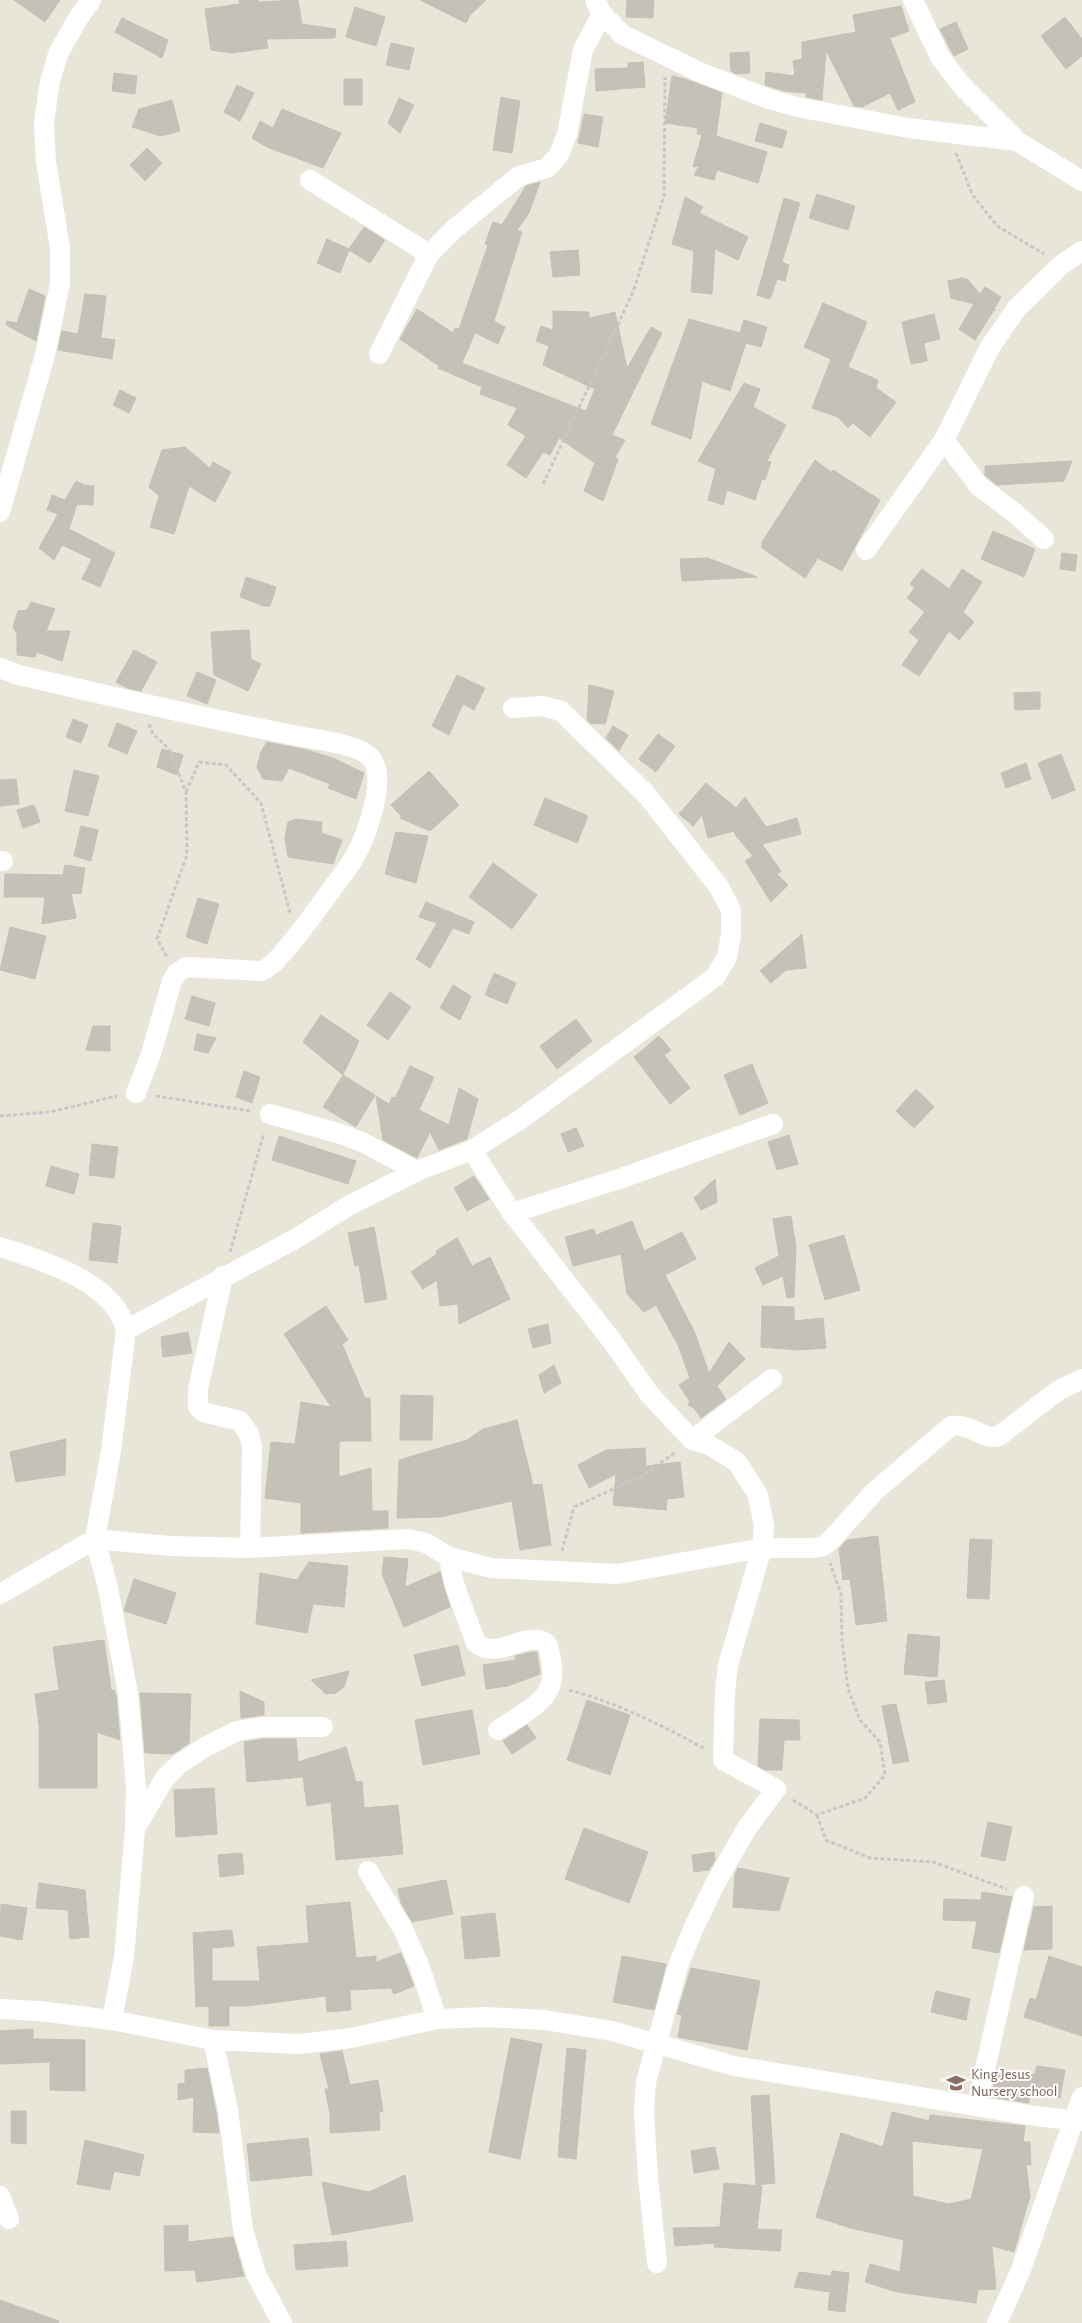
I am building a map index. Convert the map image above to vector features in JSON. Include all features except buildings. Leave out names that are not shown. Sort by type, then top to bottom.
[{"type":"street","points":[[0,512],[45,355],[60,284],[60,248],[45,146],[44,122],[50,81],[58,54],[90,0]]},
{"type":"street","points":[[913,0],[940,57],[962,86],[1017,141],[1082,181]]},
{"type":"street","points":[[379,354],[428,254],[453,230],[519,176],[547,168],[559,155],[567,134],[583,50],[598,7],[623,35],[665,56],[742,88],[797,107],[949,134],[1017,141]]},
{"type":"street","points":[[310,180],[428,254]]},
{"type":"street","points":[[866,550],[944,440],[990,347],[1017,308],[1061,265],[1082,251]]},
{"type":"street","points":[[944,440],[979,486],[1016,514],[1044,539]]},
{"type":"street","points":[[0,668],[19,675],[184,714],[317,739],[357,749],[370,757],[376,769],[376,787],[372,814],[354,858],[296,938],[265,970],[186,967],[177,973],[172,981],[151,1054],[136,1093]]},
{"type":"street","points":[[126,1330],[295,1239],[350,1205],[417,1171],[472,1150],[521,1119],[714,977],[727,958],[731,935],[731,910],[719,887],[646,794],[561,711],[543,706],[513,708]]},
{"type":"street","points":[[270,1114],[341,1134],[362,1142],[417,1171]]},
{"type":"street","points":[[512,1213],[628,1176],[773,1124]]},
{"type":"street","points":[[472,1150],[512,1213],[612,1341],[650,1395],[692,1440],[710,1445],[737,1462],[758,1495],[764,1526],[762,1548],[728,1665],[725,1691],[723,1760],[776,1789],[747,1828],[715,1884],[694,1928],[678,1966],[646,2082],[644,2112],[648,2178],[657,2263]]},
{"type":"street","points":[[0,1247],[67,1273],[100,1291],[112,1302],[122,1316],[126,1330],[111,1451],[94,1539],[108,1588],[128,1693],[136,1786],[135,1829],[124,1957],[112,2020]]},
{"type":"street","points":[[224,1276],[198,1389],[198,1407],[203,1412],[240,1421],[249,1434],[252,1447],[250,1548]]},
{"type":"street","points":[[0,1594],[94,1539],[170,1546],[250,1548],[408,1539],[426,1543],[449,1557],[491,1568],[618,1574],[762,1548],[823,1546],[875,1491],[951,1426],[968,1426],[986,1436],[998,1436],[1059,1390],[1082,1379]]},
{"type":"street","points":[[692,1440],[772,1380]]},
{"type":"street","points":[[449,1557],[454,1584],[476,1643],[482,1648],[492,1650],[534,1639],[544,1641],[554,1663],[552,1686],[544,1698],[498,1730]]},
{"type":"street","points":[[135,1829],[165,1778],[179,1764],[205,1747],[237,1731],[262,1727],[323,1727]]},
{"type":"street","points":[[368,1872],[403,1929],[419,1965],[437,2019]]},
{"type":"street","points":[[977,2105],[1024,1896]]},
{"type":"street","points":[[0,2008],[112,2020],[213,2040],[290,2044],[322,2043],[437,2019],[486,2017],[545,2020],[612,2031],[734,2066],[1078,2121]]},
{"type":"street","points":[[213,2040],[228,2110],[242,2230],[256,2274],[282,2323]]},
{"type":"street","points":[[997,2323],[1020,2272],[1078,2121],[1082,2097]]},
{"type":"street","points":[[0,2196],[9,2219]]},
{"type":"path","points":[[543,484],[633,292],[664,196],[665,56]]},
{"type":"path","points":[[949,134],[972,194],[997,226],[1061,265]]},
{"type":"path","points":[[139,703],[153,734],[169,749],[186,792],[187,855],[157,939],[177,973]]},
{"type":"path","points":[[186,792],[199,762],[226,765],[260,803],[296,938]]},
{"type":"path","points":[[224,1276],[270,1114]]},
{"type":"path","points":[[556,1571],[574,1507],[642,1476],[692,1440]]},
{"type":"path","points":[[817,1815],[865,1798],[885,1775],[880,1742],[860,1720],[848,1689],[842,1640],[841,1594],[823,1546]]},
{"type":"path","points":[[552,1686],[594,1697],[666,1728],[723,1760]]},
{"type":"path","points":[[776,1789],[817,1815],[826,1840],[870,1858],[932,1862],[1024,1896]]},
{"type":"place","name":"King Jesus Nursery school","points":[[956,2083]]}]
